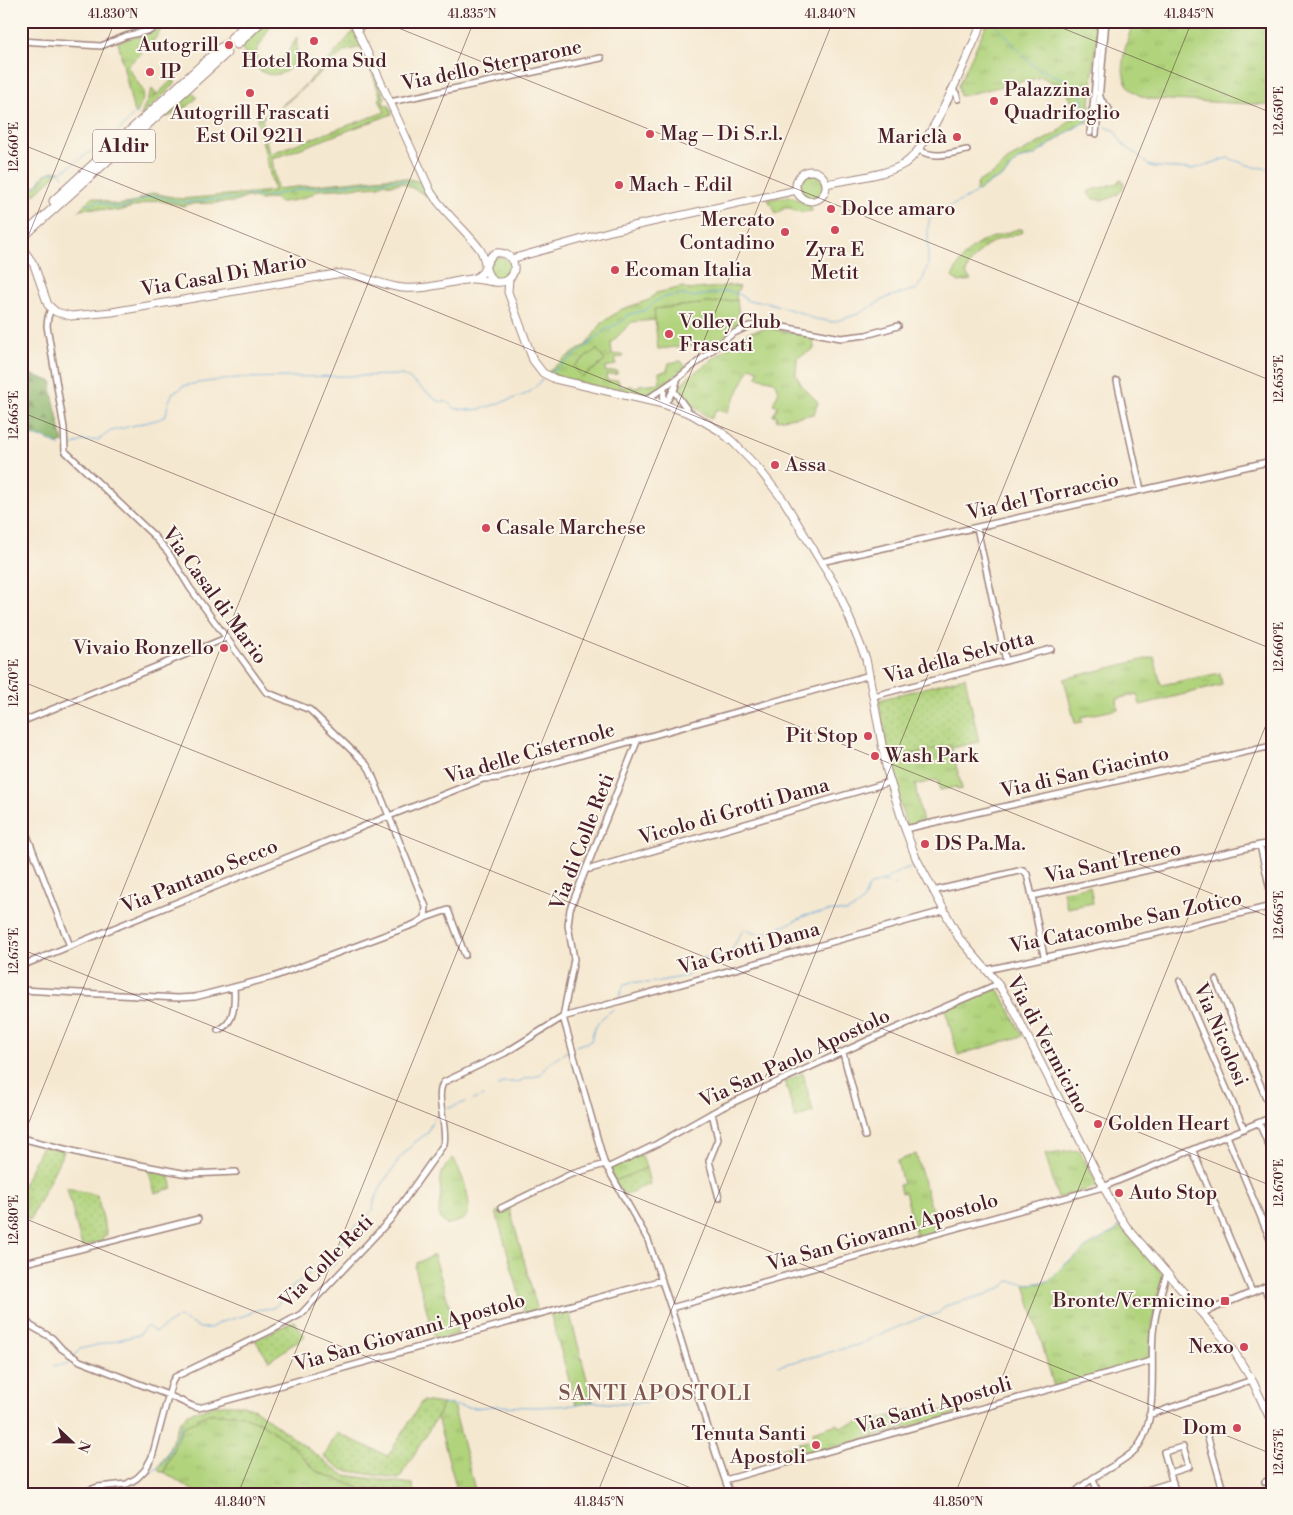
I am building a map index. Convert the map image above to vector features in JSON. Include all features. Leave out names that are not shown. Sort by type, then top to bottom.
[{"type":"highway","points":[[250,21],[234,41],[261,21]]},
{"type":"highway","name":"A1dir","points":[[21,231],[224,50],[21,238]]},
{"type":"main road","points":[[826,184],[895,168],[908,161],[919,150],[951,90],[983,21]]},
{"type":"main road","points":[[354,24],[433,195],[479,248],[484,257],[487,275],[503,286],[508,292]]},
{"type":"main road","points":[[809,171],[821,174],[826,184],[824,193],[816,200],[805,200],[800,196],[796,185],[798,178],[803,173],[809,171]]},
{"type":"main road","points":[[511,259],[608,232],[797,190]]},
{"type":"main road","points":[[21,246],[31,260],[45,300],[51,309]]},
{"type":"main road","points":[[479,248],[487,252],[503,254],[511,259],[514,267],[512,276],[502,282],[494,281]]},
{"type":"main road","points":[[472,279],[480,275],[490,257],[498,253]]},
{"type":"main road","name":"Via Casal Di Mario","points":[[51,309],[66,315],[82,316],[336,274],[353,275],[391,286],[408,288],[472,279],[494,281]]},
{"type":"main road","name":"Via di Vermicino","points":[[509,279],[508,292],[532,357],[542,373],[555,379],[663,404],[689,413],[722,433],[752,462],[792,512],[842,598],[867,660],[890,782],[916,858],[943,911],[960,940],[998,984],[1027,1034],[1122,1221],[1232,1348],[1252,1380],[1272,1424]]},
{"type":"street","points":[[21,41],[101,46],[151,30],[159,21]]},
{"type":"street","points":[[354,24],[383,21]]},
{"type":"street","points":[[1101,21],[1093,108],[1093,133],[1097,117],[1106,21]]},
{"type":"street","name":"Via dello Sterparone","points":[[390,102],[601,58]]},
{"type":"street","points":[[951,90],[956,93],[958,99]]},
{"type":"street","points":[[1097,117],[1104,118],[1109,112],[1099,93]]},
{"type":"street","points":[[1093,108],[1097,117]]},
{"type":"street","points":[[919,150],[934,156],[967,150]]},
{"type":"street","name":"Via Casal di Mario","points":[[51,309],[47,326],[66,451],[154,535],[168,552],[190,588],[266,692],[310,710],[366,764],[390,816]]},
{"type":"street","points":[[646,400],[664,389],[732,334],[753,325],[767,324],[837,338],[867,338],[898,327]]},
{"type":"street","points":[[663,404],[670,396],[678,378]]},
{"type":"street","points":[[1117,380],[1141,490]]},
{"type":"street","points":[[675,386],[674,391],[689,413]]},
{"type":"street","points":[[663,404],[664,389]]},
{"type":"street","name":"Via del Torraccio","points":[[821,562],[1272,461]]},
{"type":"street","points":[[977,528],[1006,661]]},
{"type":"street","points":[[21,722],[226,638]]},
{"type":"street","name":"Via della Selvotta","points":[[874,696],[1051,649]]},
{"type":"street","name":"Via delle Cisternole","points":[[390,816],[483,779],[499,778],[870,674]]},
{"type":"street","name":"Via di Colle Reti","points":[[563,1017],[574,959],[568,927],[568,916],[638,739]]},
{"type":"street","name":"Via di San Giacinto","points":[[905,829],[1272,746]]},
{"type":"street","name":"Vicolo di Grotti Dama","points":[[586,868],[590,869],[640,855],[890,782]]},
{"type":"street","points":[[390,816],[426,907],[425,918]]},
{"type":"street","name":"Via Pantano Secco","points":[[21,966],[390,816]]},
{"type":"street","points":[[21,820],[70,946]]},
{"type":"street","name":"Via Sant'Ireneo","points":[[933,890],[1022,870],[1026,873],[1032,896],[1272,843]]},
{"type":"street","points":[[1260,846],[1272,899]]},
{"type":"street","points":[[1032,896],[1044,956]]},
{"type":"street","name":"Via Catacombe San Zotico","points":[[986,970],[1044,956],[1154,934],[1272,906]]},
{"type":"street","points":[[21,990],[178,998],[195,997],[273,977],[448,910],[465,955]]},
{"type":"street","name":"Via Grotti Dama","points":[[563,1017],[943,911]]},
{"type":"street","points":[[1216,980],[1272,1112]]},
{"type":"street","name":"Via Nicolosi","points":[[1180,982],[1244,1129]]},
{"type":"street","name":"Via San Paolo Apostolo","points":[[501,1208],[564,1178],[606,1166],[657,1144],[712,1113],[998,984]]},
{"type":"street","points":[[218,1030],[227,1026],[229,1022],[234,1008],[234,987]]},
{"type":"street","points":[[563,1017],[606,1166],[646,1235],[730,1494]]},
{"type":"street","name":"Via Colle Reti","points":[[78,1494],[98,1487],[126,1484],[135,1480],[144,1471],[152,1457],[172,1381],[176,1375],[274,1329],[299,1315],[389,1222],[443,1146],[445,1135],[440,1090],[444,1082],[509,1051],[563,1017]]},
{"type":"street","points":[[843,1053],[865,1136]]},
{"type":"street","points":[[712,1113],[718,1140],[709,1162],[719,1198]]},
{"type":"street","points":[[1104,1187],[1272,1117]]},
{"type":"street","points":[[1259,1123],[1272,1153]]},
{"type":"street","points":[[1227,1136],[1272,1244]]},
{"type":"street","points":[[21,1138],[88,1155],[182,1173],[236,1172]]},
{"type":"street","points":[[1193,1151],[1252,1292]]},
{"type":"street","name":"Via San Giovanni Apostolo","points":[[671,1308],[1104,1187]]},
{"type":"street","points":[[21,1264],[198,1219]]},
{"type":"street","points":[[1073,1494],[1093,1478],[1123,1459],[1136,1448],[1143,1436],[1149,1415],[1155,1316],[1167,1273]]},
{"type":"street","name":"Via San Giovanni Apostolo","points":[[168,1395],[192,1406],[203,1407],[662,1280]]},
{"type":"street","points":[[1203,1313],[1272,1284]]},
{"type":"street","points":[[1264,1287],[1272,1306]]},
{"type":"street","points":[[21,1314],[31,1326],[52,1338],[62,1349],[80,1361],[168,1395]]},
{"type":"street","name":"Via Santi Apostoli","points":[[725,1480],[1152,1361]]},
{"type":"street","points":[[1149,1415],[1252,1380]]},
{"type":"street","points":[[1206,1431],[1224,1494]]},
{"type":"street","points":[[1170,1472],[1189,1467],[1183,1447],[1164,1452],[1176,1494]]},
{"type":"street","points":[[1093,1478],[1098,1494]]},
{"type":"street","points":[[1265,1482],[1272,1479]]},
{"type":"street","points":[[1134,1494],[1173,1482]]},
{"type":"green space","points":[[161,21],[167,21],[152,43],[146,42],[140,47],[143,51],[127,66],[144,92],[136,115],[118,42],[148,33],[158,26]]},
{"type":"green space","points":[[267,21],[273,21],[257,50],[258,58],[263,64],[274,66],[279,63],[288,53],[297,37],[297,52],[292,65],[284,72],[274,75],[259,70],[240,47]]},
{"type":"green space","points":[[988,21],[1098,21],[1088,123],[1085,122],[1078,125],[1035,155],[1018,160],[1004,176],[977,192],[978,182],[994,173],[1011,158],[1055,134],[1074,117],[1072,103],[1065,92],[1042,77],[960,96],[958,86]]},
{"type":"green space","points":[[1134,21],[1272,21],[1272,105],[1151,99],[1138,95],[1130,88],[1123,68],[1126,44]]},
{"type":"green space","points":[[355,32],[362,47],[344,51],[275,113],[262,118],[269,154],[385,112],[364,51],[385,98],[383,100],[384,105],[389,105],[392,114],[272,159],[277,189],[396,177],[423,182],[430,197],[402,183],[391,185],[384,183],[379,186],[318,190],[305,197],[282,202],[278,202],[275,198],[261,200],[248,197],[234,202],[188,204],[183,206],[157,200],[119,211],[87,208],[78,211],[92,197],[116,205],[132,203],[153,193],[182,199],[274,191],[257,118],[283,104],[296,93]]},
{"type":"green space","points":[[172,80],[176,83],[140,117],[152,89],[156,93],[152,99]]},
{"type":"green space","points":[[191,91],[196,96],[196,99],[182,110],[166,117],[165,115]]},
{"type":"green space","points":[[60,171],[21,207],[22,184],[37,186],[45,174]]},
{"type":"green space","points":[[812,174],[820,178],[824,186],[820,194],[812,198],[804,194],[800,186],[804,178]]},
{"type":"green space","points":[[1122,180],[1124,184],[1122,190],[1106,200],[1096,199],[1088,194],[1089,191],[1118,183],[1118,181]]},
{"type":"green space","points":[[787,196],[811,206],[812,211],[802,212],[785,208],[776,214],[772,205],[767,200]]},
{"type":"green space","points":[[1022,229],[1023,232],[993,242],[979,253],[971,262],[966,274],[971,280],[959,282],[952,277],[958,265],[971,249],[986,240]]},
{"type":"green space","points":[[500,257],[508,260],[511,268],[508,276],[500,279],[492,276],[489,268],[492,260]]},
{"type":"green space","points":[[730,285],[740,287],[736,293],[737,300],[655,309],[655,320],[632,322],[611,343],[612,355],[622,354],[623,357],[615,358],[616,365],[605,367],[606,372],[617,371],[617,374],[606,375],[607,381],[618,380],[620,387],[632,386],[633,388],[639,387],[639,385],[660,383],[659,372],[667,371],[669,363],[681,361],[686,367],[655,392],[642,395],[565,380],[548,372],[586,345],[603,322],[622,309],[649,300],[656,293],[683,287],[690,290]]},
{"type":"green space","points":[[737,300],[740,325],[715,343],[658,349],[654,309]]},
{"type":"green space","points":[[768,328],[813,337],[814,349],[797,358],[796,375],[802,386],[818,402],[814,414],[776,420],[777,416],[773,415],[778,406],[773,404],[779,391],[774,381],[757,377],[758,370],[750,367],[727,413],[717,409],[711,419],[680,397],[678,389],[686,379],[749,332]]},
{"type":"green space","points":[[597,349],[605,361],[582,377],[574,366]]},
{"type":"green space","points":[[21,371],[53,382],[51,388],[63,442],[56,444],[45,438],[21,433]]},
{"type":"green space","points":[[1154,657],[1161,685],[1220,673],[1222,685],[1140,705],[1137,694],[1117,699],[1118,709],[1081,717],[1082,722],[1075,723],[1064,679]]},
{"type":"green space","points":[[965,677],[979,742],[952,748],[951,745],[888,759],[879,700]]},
{"type":"green space","points":[[951,745],[962,789],[957,790],[956,787],[940,790],[937,780],[915,785],[923,824],[907,826],[892,782],[888,759]]},
{"type":"green space","points":[[1090,886],[1093,903],[1067,908],[1063,891]]},
{"type":"green space","points":[[992,989],[999,990],[1023,1036],[958,1055],[945,1009]]},
{"type":"green space","points":[[803,1073],[813,1112],[795,1118],[785,1081]]},
{"type":"green space","points":[[42,1146],[64,1151],[30,1220],[21,1216],[21,1189]]},
{"type":"green space","points":[[1079,1150],[1098,1186],[1058,1198],[1045,1153]]},
{"type":"green space","points":[[641,1153],[646,1168],[615,1181],[610,1171],[613,1167]]},
{"type":"green space","points":[[916,1154],[938,1232],[917,1238],[905,1192],[901,1193],[899,1185],[903,1184],[897,1161]]},
{"type":"green space","points":[[453,1158],[466,1188],[469,1205],[468,1213],[464,1219],[447,1225],[440,1216],[440,1180],[444,1169]]},
{"type":"green space","points":[[646,1168],[650,1184],[624,1195],[615,1181]]},
{"type":"green space","points":[[148,1169],[168,1171],[172,1188],[155,1193]]},
{"type":"green space","points":[[67,1188],[97,1195],[107,1235],[103,1236],[102,1241],[82,1247]]},
{"type":"green space","points":[[509,1206],[538,1312],[525,1315],[496,1212]]},
{"type":"green space","points":[[1119,1225],[1164,1275],[1154,1317],[1150,1360],[1054,1387],[1025,1284],[1048,1281],[1085,1248],[1117,1230]]},
{"type":"green space","points":[[434,1255],[458,1334],[435,1340],[415,1267],[417,1263]]},
{"type":"green space","points":[[568,1307],[593,1402],[576,1405],[550,1312]]},
{"type":"green space","points":[[294,1321],[305,1336],[269,1361],[255,1340]]},
{"type":"green space","points":[[422,1401],[442,1404],[437,1417],[399,1479],[343,1470],[324,1457],[337,1433],[388,1456]]},
{"type":"green space","points":[[442,1404],[453,1405],[476,1494],[457,1490],[437,1417]]},
{"type":"green space","points":[[217,1405],[243,1405],[255,1409],[339,1472],[345,1475],[412,1484],[415,1494],[410,1494],[407,1491],[362,1489],[316,1471],[290,1443],[261,1423],[238,1414],[208,1414],[182,1428],[164,1472],[160,1472],[158,1468],[167,1454],[180,1421],[183,1420],[187,1413]]},
{"type":"green space","points":[[955,1407],[957,1414],[779,1462],[781,1458],[780,1449],[814,1439],[812,1432],[838,1424],[840,1427],[866,1420],[872,1421],[912,1410],[915,1418]]},
{"type":"green space","points":[[208,1413],[238,1414],[261,1423],[290,1443],[316,1471],[362,1489],[407,1491],[406,1494],[198,1494],[164,1472],[182,1428]]},
{"type":"waterway","points":[[550,373],[582,350],[605,330],[620,323],[627,315],[646,310],[654,302],[664,297],[681,295],[692,297],[728,291],[739,294],[748,301],[766,302],[805,314],[811,318],[833,322],[858,314],[888,297],[917,289],[924,277],[928,264],[928,227],[930,218],[1004,176],[1018,160],[1035,155],[1085,122],[1082,99],[1075,87],[1064,79],[1033,65],[1001,30],[990,22]]},
{"type":"waterway","points":[[22,184],[37,186],[49,173],[63,171],[118,132],[136,112]]},
{"type":"waterway","points":[[1106,127],[1116,131],[1124,145],[1148,165],[1155,167],[1193,169],[1228,158],[1254,167],[1272,169]]},
{"type":"waterway","points":[[59,172],[63,176]]},
{"type":"waterway","points":[[86,203],[91,205],[97,201],[122,208],[149,197],[158,196],[178,202],[233,199],[247,195],[264,197],[301,189],[392,180],[405,181],[426,189]]},
{"type":"waterway","points":[[69,447],[82,441],[98,440],[111,431],[160,419],[166,415],[173,392],[183,386],[198,383],[236,378],[402,375],[438,401],[447,402],[454,408],[471,410],[481,409],[524,395],[543,379]]},
{"type":"waterway","points":[[21,433],[45,438],[60,446]]},
{"type":"waterway","points":[[619,998],[624,984],[632,982],[648,983],[687,976],[692,972],[699,960],[711,956],[728,955],[745,929],[753,933],[763,934],[807,915],[832,911],[846,912],[863,901],[869,886],[914,866]]},
{"type":"waterway","points":[[882,882],[896,885]]},
{"type":"waterway","points":[[576,1046],[591,1041],[594,1029],[602,1018],[615,1008]]},
{"type":"waterway","points":[[498,1086],[504,1082],[518,1082],[540,1075],[547,1065],[569,1050]]},
{"type":"waterway","points":[[473,1100],[483,1096]]},
{"type":"waterway","points":[[446,1109],[466,1102]]},
{"type":"waterway","points":[[75,1355],[80,1349],[139,1335],[145,1327],[156,1332],[179,1317],[200,1328],[210,1328],[221,1322],[256,1310],[273,1308],[291,1288],[309,1274],[321,1267],[333,1266],[338,1260],[342,1240],[373,1210],[374,1202],[384,1181],[398,1160],[414,1143],[427,1133],[434,1118],[440,1114]]},
{"type":"waterway","points":[[778,1366],[861,1344],[918,1319],[939,1313],[945,1306],[987,1294],[1004,1286],[1009,1281],[1031,1284],[1048,1281],[1085,1248],[1117,1230],[1119,1225]]},
{"type":"waterway","points":[[53,1366],[67,1364],[71,1360]]},
{"type":"waterway","points":[[697,1385],[738,1384]]},
{"type":"waterway","points":[[442,1404],[476,1408],[576,1405],[593,1402],[621,1404],[646,1402],[659,1396],[692,1387]]},
{"type":"waterway","points":[[102,1494],[133,1488],[143,1477],[158,1468],[165,1461],[183,1423]]},
{"type":"tunnel","points":[[221,48],[232,38]]},
{"type":"place","name":"Hotel Roma Sud","points":[[314,41]]},
{"type":"place","name":"Autogrill","points":[[229,45]]},
{"type":"place","name":"IP","points":[[150,72]]},
{"type":"place","name":"Autogrill Frascati Est Oil 9211","points":[[250,93]]},
{"type":"place","name":"Palazzina Quadrifoglio","points":[[994,101]]},
{"type":"place","name":"Mag – Di S.r.l.","points":[[650,134]]},
{"type":"place","name":"Mariclà","points":[[957,137]]},
{"type":"place","name":"Mach - Edil","points":[[619,185]]},
{"type":"place","name":"Dolce amaro","points":[[831,209]]},
{"type":"place","name":"Zyra E Metit","points":[[835,230]]},
{"type":"place","name":"Mercato Contadino","points":[[785,232]]},
{"type":"place","name":"Ecoman Italia","points":[[615,270]]},
{"type":"place","name":"Volley Club Frascati","points":[[669,334]]},
{"type":"place","name":"Assa","points":[[775,465]]},
{"type":"place","name":"Casale Marchese","points":[[486,528]]},
{"type":"place","name":"Vivaio Ronzello","points":[[224,648]]},
{"type":"place","name":"Pit Stop","points":[[868,736]]},
{"type":"place","name":"Wash Park","points":[[875,756]]},
{"type":"place","name":"DS Pa.Ma.","points":[[925,844]]},
{"type":"place","name":"Golden Heart","points":[[1098,1124]]},
{"type":"place","name":"Auto Stop","points":[[1119,1193]]},
{"type":"place","name":"Bronte/Vermicino","points":[[1225,1301]]},
{"type":"place","name":"Nexo","points":[[1244,1347]]},
{"type":"place","name":"Dom","points":[[1237,1428]]},
{"type":"place","name":"Tenuta Santi Apostoli","points":[[816,1445]]},
{"type":"district","name":"SANTI APOSTOLI","points":[[655,1394]]}]
